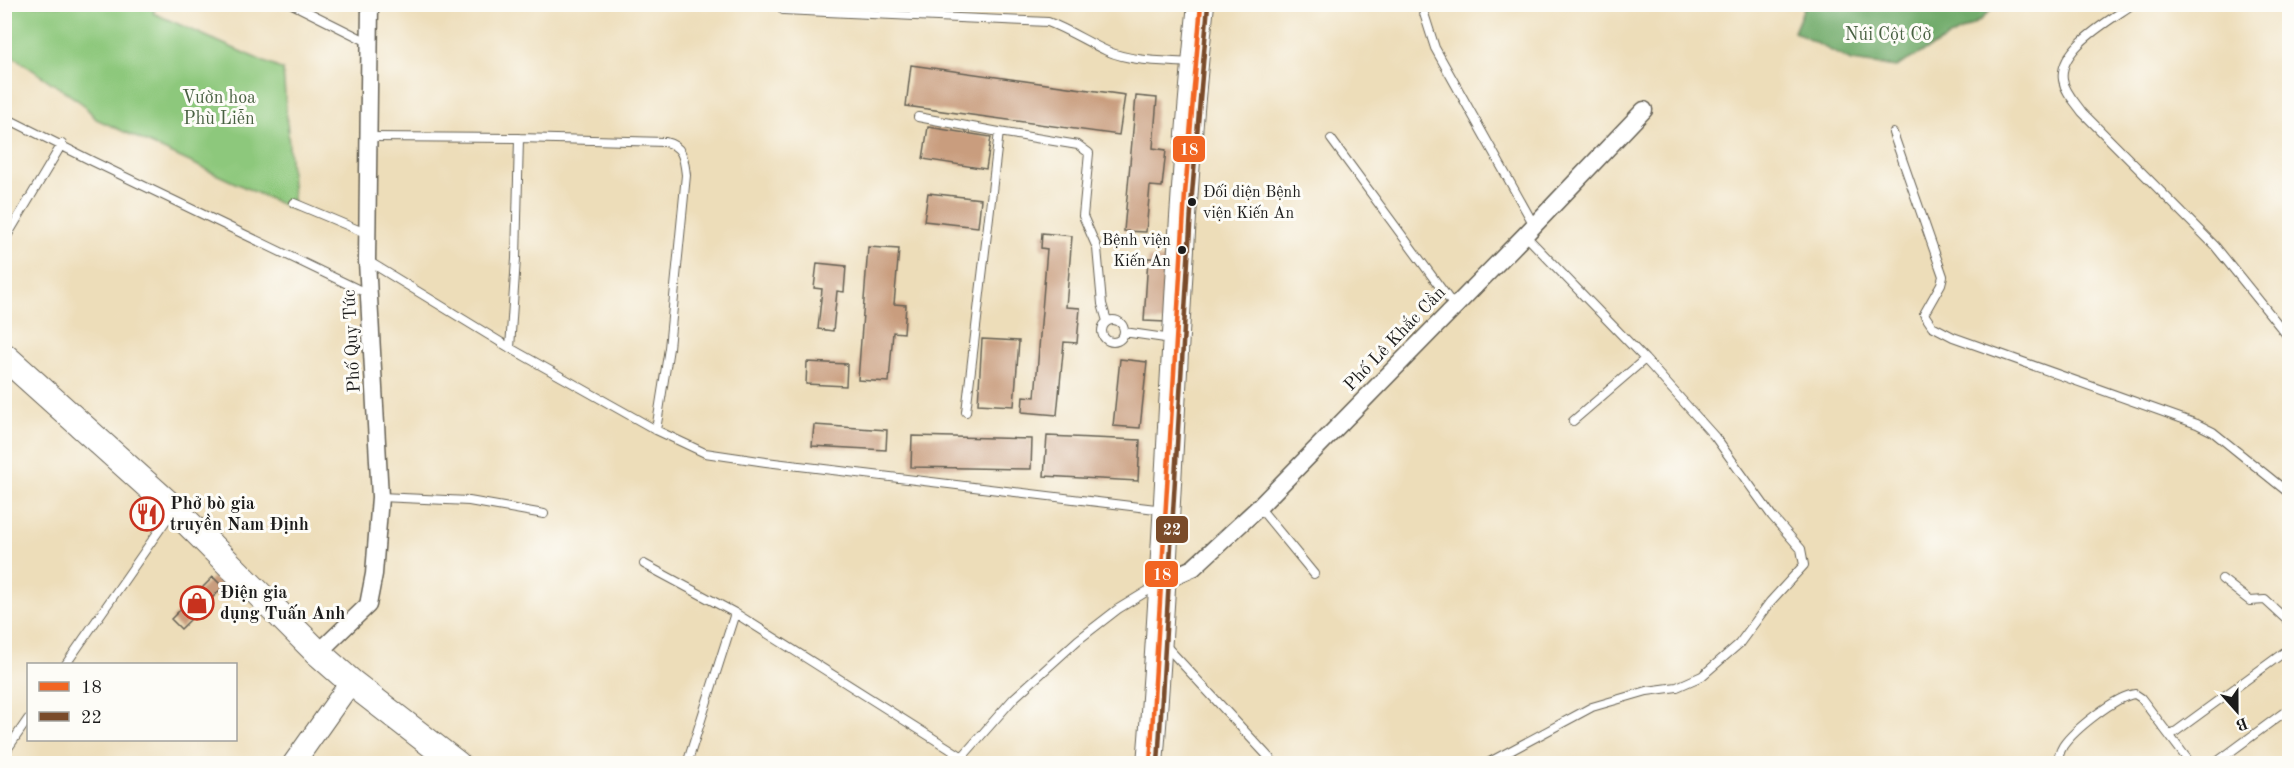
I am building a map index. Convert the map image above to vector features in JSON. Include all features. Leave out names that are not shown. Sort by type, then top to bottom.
[{"type":"main road","points":[[1150,764],[1168,510],[1176,339],[1201,4]]},
{"type":"main road","points":[[4,356],[174,509],[318,653],[452,762]]},
{"type":"street","name":"Phố Quy Tức","points":[[318,653],[368,605],[374,574],[380,497],[368,261],[370,4]]},
{"type":"street","name":"Phố Lê Khắc Cần","points":[[1163,581],[1193,568],[1259,507],[1644,110]]},
{"type":"street","points":[[293,764],[351,682]]},
{"type":"lane","points":[[292,4],[370,44]]},
{"type":"lane","points":[[1421,4],[1435,48],[1530,230],[1715,437],[1772,516],[1801,549],[1804,557],[1804,565],[1770,602],[1739,644],[1702,676],[1677,687],[1647,691],[1592,707],[1486,764]]},
{"type":"lane","points":[[2133,4],[2076,46],[2064,64],[2063,79],[2067,92],[2082,112],[2215,246],[2289,339]]},
{"type":"lane","points":[[783,10],[1048,22],[1109,52],[1195,64]]},
{"type":"lane","points":[[4,117],[369,294]]},
{"type":"lane","points":[[918,117],[1078,145],[1089,153],[1083,216],[1096,248],[1102,304],[1107,321],[1102,329],[1105,338],[1114,342],[1119,340],[1124,327],[1117,320],[1107,321]]},
{"type":"lane","points":[[966,412],[999,132]]},
{"type":"lane","points":[[1893,134],[1943,276],[1924,314],[1932,326],[1989,351],[2197,424],[2213,432],[2289,494]]},
{"type":"lane","points":[[369,136],[665,142],[681,150],[685,160],[685,187],[669,348],[656,430]]},
{"type":"lane","points":[[510,348],[516,259],[519,138]]},
{"type":"lane","points":[[1331,139],[1454,306]]},
{"type":"lane","points":[[4,241],[62,144]]},
{"type":"lane","points":[[294,203],[368,234]]},
{"type":"lane","points":[[368,261],[510,348],[656,430],[705,453],[1168,510]]},
{"type":"lane","points":[[1124,332],[1176,339]]},
{"type":"lane","points":[[1573,421],[1646,360]]},
{"type":"lane","points":[[380,497],[469,501],[544,514]]},
{"type":"lane","points":[[1259,507],[1314,574]]},
{"type":"lane","points":[[67,663],[174,509]]},
{"type":"lane","points":[[644,564],[735,613],[958,760],[1014,698],[1078,640],[1118,609],[1163,581]]},
{"type":"lane","points":[[2222,579],[2250,601],[2265,600],[2289,623]]},
{"type":"lane","points":[[687,764],[735,613]]},
{"type":"lane","points":[[1160,640],[1275,764]]},
{"type":"lane","points":[[2171,735],[2289,648]]},
{"type":"lane","points":[[2058,764],[2063,747],[2080,728],[2121,698],[2135,694],[2141,698],[2171,735],[2191,764]]},
{"type":"lane","points":[[2214,764],[2289,708]]},
{"type":"lane","points":[[4,754],[27,720]]},
{"type":"green space","name":"Núi Cột Cờ","points":[[1805,4],[1996,5],[1981,20],[1896,67],[1851,61],[1794,32]]},
{"type":"green space","name":"Vườn hoa Phù Liễn","points":[[5,5],[157,5],[153,13],[283,70],[294,210],[96,119],[83,104],[5,51]]},
{"type":"building","points":[[911,65],[1125,95],[1119,135],[906,106]]},
{"type":"building","points":[[1136,96],[1157,98],[1153,148],[1166,150],[1162,187],[1150,186],[1146,232],[1124,231]]},
{"type":"building","points":[[928,127],[991,137],[986,169],[923,159]]},
{"type":"building","points":[[928,193],[981,199],[978,227],[924,221]]},
{"type":"building","points":[[1042,233],[1072,236],[1066,307],[1080,308],[1077,343],[1064,342],[1057,415],[1022,412],[1023,396],[1035,397],[1047,249],[1041,248]]},
{"type":"building","points":[[868,247],[899,249],[894,304],[906,305],[904,333],[893,332],[889,382],[858,380]]},
{"type":"building","points":[[1148,258],[1170,259],[1166,322],[1144,321]]},
{"type":"building","points":[[817,263],[846,266],[844,292],[837,291],[833,331],[818,329],[822,289],[814,288]]},
{"type":"building","points":[[982,339],[1019,341],[1014,406],[978,404]]},
{"type":"building","points":[[1120,359],[1147,362],[1140,428],[1113,426]]},
{"type":"building","points":[[807,362],[847,364],[846,386],[806,384]]},
{"type":"building","points":[[814,425],[887,430],[886,450],[812,446]]},
{"type":"building","points":[[912,436],[1032,439],[1031,469],[911,467]]},
{"type":"building","points":[[1047,436],[1140,440],[1138,481],[1044,476]]},
{"type":"building","name":"Điện gia dụng Tuấn Anh","points":[[213,577],[223,587],[181,629],[171,619]]},
{"type":"transit line","name":"18","points":[[1150,764],[1185,194],[1201,4]]},
{"type":"transit line","name":"22","points":[[1158,764],[1192,194],[1208,5]]},
{"type":"place","name":"Đối diện Bệnh viện Kiến An","points":[[1192,202]]},
{"type":"place","name":"Bệnh viện Kiến An","points":[[1182,250]]},
{"type":"place","name":"Phở bò gia truyền Nam Định","points":[[147,514]]},
{"type":"place","name":"Điện gia dụng Tuấn Anh","points":[[197,603]]}]
